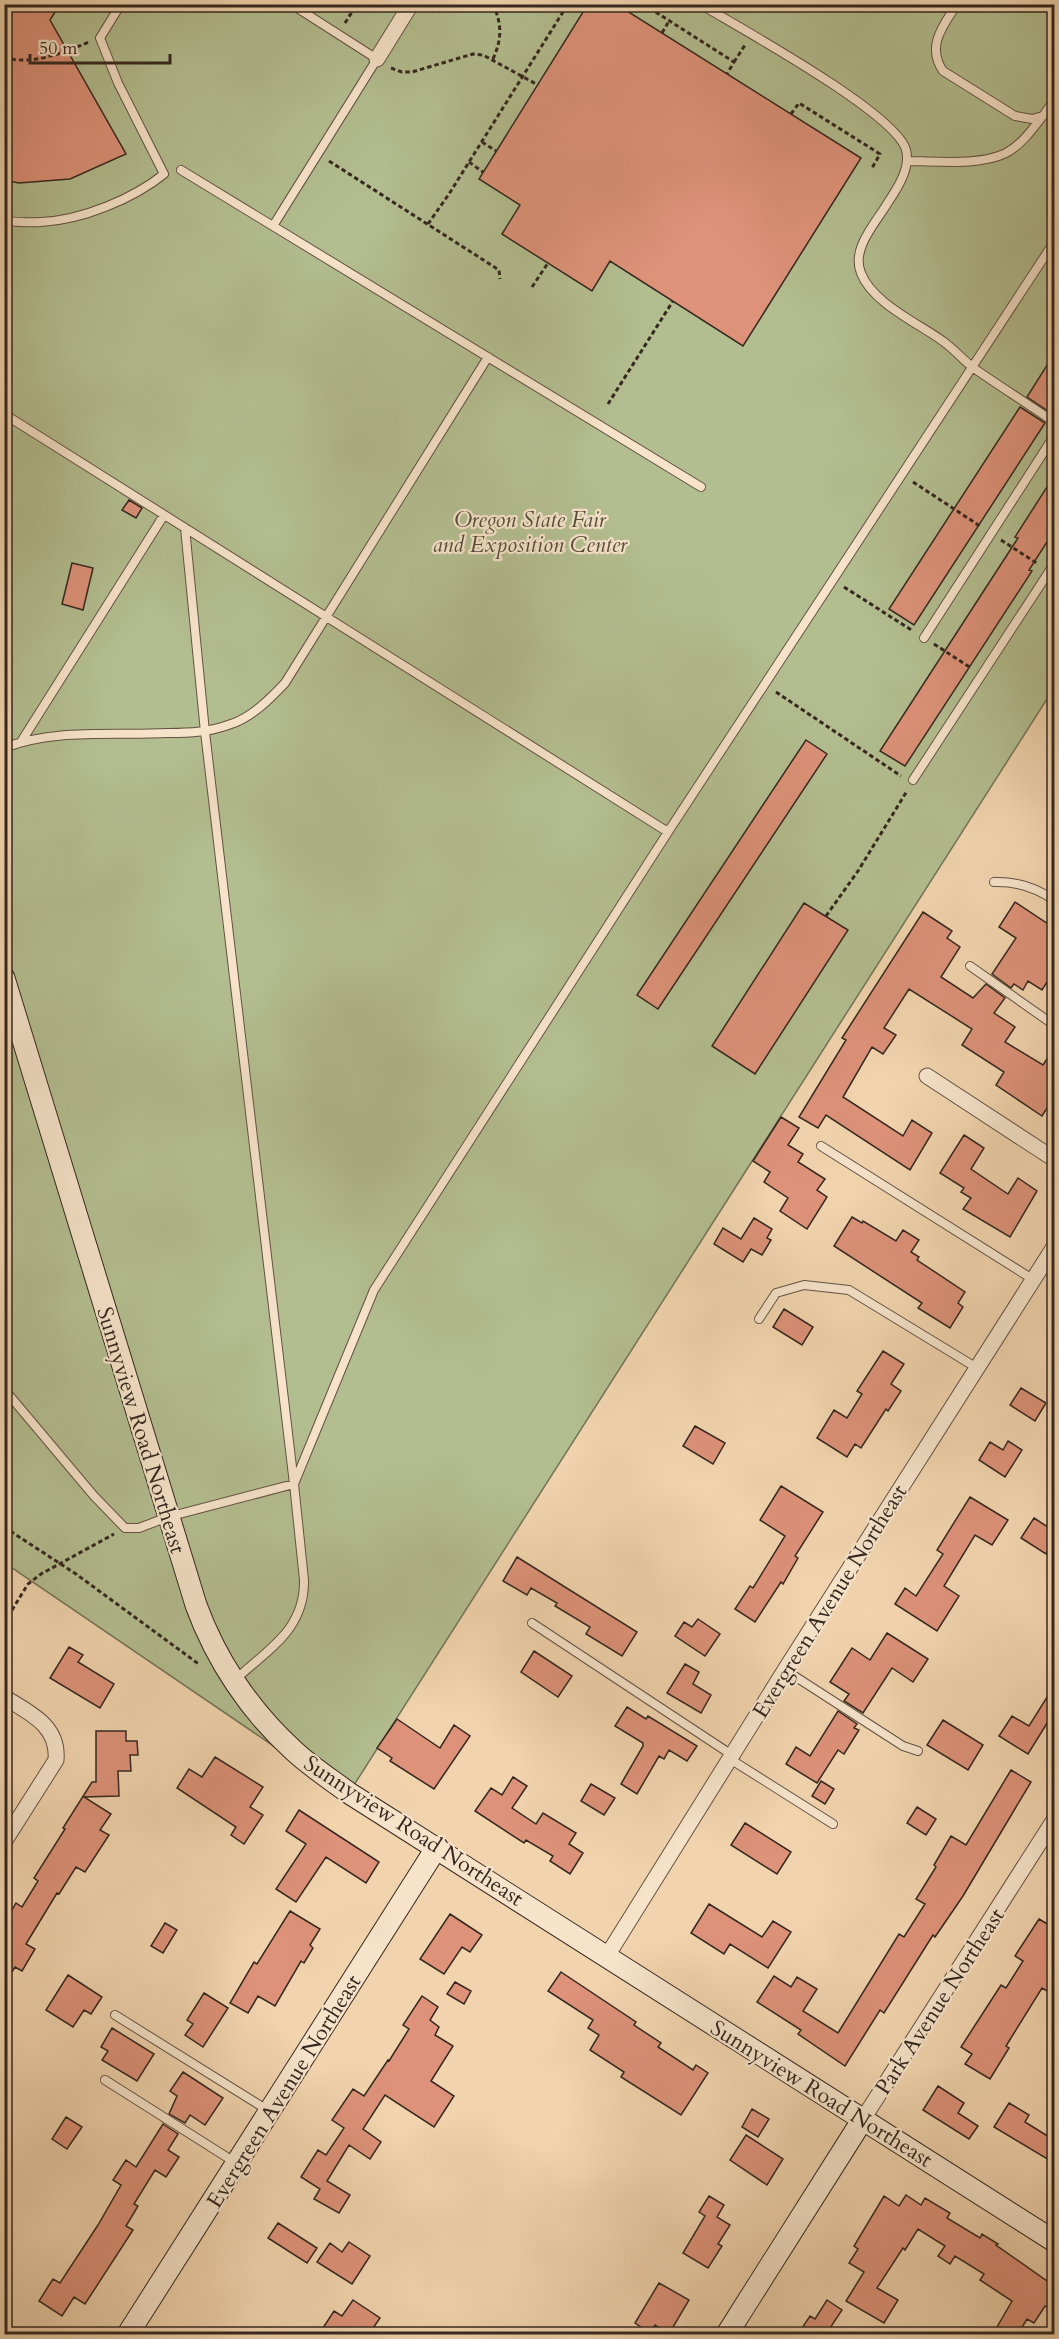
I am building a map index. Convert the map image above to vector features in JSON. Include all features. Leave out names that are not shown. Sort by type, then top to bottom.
[{"type":"main road","name":"Sunnyview Road Northeast","points":[[4,978],[9,1008],[206,1633],[234,1681],[272,1728],[294,1751],[349,1793],[1054,2241]]},
{"type":"main road","name":"Evergreen Avenue Northeast","points":[[128,2334],[437,1847]]},
{"type":"main road","name":"Park Avenue Northeast","points":[[727,2334],[863,2119]]},
{"type":"street","points":[[377,59],[411,4]]},
{"type":"street","points":[[927,1076],[1054,1160]]},
{"type":"street","name":"Evergreen Avenue Northeast","points":[[607,1956],[785,1670],[1054,1247]]},
{"type":"street","points":[[4,1697],[41,1721],[52,1735],[57,1747],[56,1760],[4,1842]]},
{"type":"street","name":"Park Avenue Northeast","points":[[863,2119],[1054,1820]]},
{"type":"lane","points":[[4,221],[42,222],[68,218],[121,202],[164,174],[118,83],[100,38],[121,4]]},
{"type":"lane","points":[[273,226],[377,59],[291,4]]},
{"type":"lane","points":[[700,4],[791,57],[888,126],[905,147],[908,161],[896,189],[858,253],[861,273],[876,295],[946,343],[973,368],[1054,422]]},
{"type":"lane","points":[[957,4],[935,44],[936,61],[943,71],[1015,116],[1032,119],[1043,116]]},
{"type":"lane","points":[[908,161],[984,160],[1006,153],[1025,138],[1054,100]]},
{"type":"lane","points":[[181,170],[701,487]]},
{"type":"lane","points":[[294,1484],[374,1290],[668,832],[1054,242]]},
{"type":"lane","points":[[4,748],[21,742],[60,736],[205,732],[233,724],[272,697],[285,683],[327,617],[488,357]]},
{"type":"lane","points":[[4,414],[668,832]]},
{"type":"lane","points":[[924,638],[1054,436]]},
{"type":"lane","points":[[21,742],[164,515]]},
{"type":"lane","points":[[185,528],[205,732],[304,1580],[304,1595],[293,1626],[282,1639],[234,1681]]},
{"type":"lane","points":[[913,780],[1054,564]]},
{"type":"lane","points":[[994,882],[1010,881],[1041,891],[1054,900]]},
{"type":"lane","points":[[970,966],[1054,1024]]},
{"type":"lane","points":[[821,1146],[1034,1280]]},
{"type":"lane","points":[[759,1319],[776,1293],[785,1290],[804,1285],[849,1290],[977,1368]]},
{"type":"lane","points":[[4,1389],[94,1496],[125,1527],[139,1528],[168,1517],[294,1484]]},
{"type":"lane","points":[[532,1623],[833,1824]]},
{"type":"lane","points":[[785,1670],[903,1746],[918,1751]]},
{"type":"lane","points":[[115,2015],[270,2112]]},
{"type":"lane","points":[[105,2080],[237,2163]]},
{"type":"path","points":[[338,34],[357,4]]},
{"type":"path","points":[[493,4],[501,30],[500,43],[493,59]]},
{"type":"path","points":[[428,224],[568,4]]},
{"type":"path","points":[[643,4],[734,62]]},
{"type":"path","points":[[662,33],[669,21]]},
{"type":"path","points":[[727,74],[751,34]]},
{"type":"path","points":[[4,58],[15,61],[35,60],[100,38]]},
{"type":"path","points":[[377,59],[402,72],[412,72],[473,54],[493,59],[538,85]]},
{"type":"path","points":[[791,114],[799,103],[880,154],[872,168]]},
{"type":"path","points":[[482,142],[496,151]]},
{"type":"path","points":[[318,154],[499,270],[500,279]]},
{"type":"path","points":[[469,162],[483,172]]},
{"type":"path","points":[[532,287],[548,263]]},
{"type":"path","points":[[608,404],[674,301]]},
{"type":"path","points":[[781,683],[775,693],[899,774],[913,780],[863,862],[826,916]]},
{"type":"path","points":[[4,1623],[28,1584],[60,1563],[112,1537],[122,1525]]},
{"type":"path","points":[[4,1527],[60,1563],[205,1668]]},
{"type":"green space","name":"Oregon State Fair and Exposition Center","points":[[4,5],[1054,5],[1054,688],[347,1796],[5,1563]]},
{"type":"building","points":[[4,4],[60,4],[50,20],[126,154],[70,179],[19,183],[4,180]]},
{"type":"building","points":[[588,4],[616,4],[861,158],[743,346],[610,261],[592,291],[502,234],[520,205],[479,179]]},
{"type":"building","points":[[1054,354],[1054,408],[1051,413],[1027,397]]},
{"type":"building","points":[[1020,407],[1045,423],[914,625],[889,609]]},
{"type":"building","points":[[1054,476],[1054,531],[1029,570],[1032,571],[905,766],[880,751],[1018,538],[1015,537]]},
{"type":"building","points":[[129,500],[142,508],[136,518],[122,510]]},
{"type":"building","points":[[72,563],[93,568],[83,610],[62,604]]},
{"type":"building","points":[[806,740],[827,754],[658,1009],[637,995]]},
{"type":"building","points":[[1015,902],[1054,928],[1054,971],[1042,990],[1028,981],[1023,990],[1014,984],[1011,988],[992,974],[1016,938],[999,927]]},
{"type":"building","points":[[804,903],[848,930],[755,1074],[712,1046]]},
{"type":"building","points":[[923,912],[952,931],[947,938],[960,947],[941,977],[973,998],[986,984],[1005,998],[994,1013],[1015,1027],[1005,1042],[1043,1065],[1054,1048],[1054,1097],[1042,1116],[996,1085],[1004,1072],[962,1045],[972,1029],[909,989],[884,1028],[896,1035],[883,1054],[872,1047],[843,1097],[903,1136],[912,1120],[932,1133],[910,1170],[826,1115],[818,1128],[799,1117],[846,1040],[842,1038]]},
{"type":"building","points":[[781,1117],[799,1128],[788,1145],[803,1154],[798,1162],[825,1179],[817,1190],[827,1197],[807,1229],[780,1211],[788,1198],[764,1182],[770,1172],[753,1161]]},
{"type":"building","points":[[964,1135],[984,1148],[971,1169],[1008,1194],[1018,1178],[1037,1191],[1010,1237],[963,1209],[971,1198],[961,1192],[964,1188],[940,1173]]},
{"type":"building","points":[[852,1217],[896,1241],[903,1230],[919,1240],[911,1252],[919,1257],[917,1260],[965,1292],[958,1303],[963,1307],[950,1328],[918,1308],[922,1303],[834,1246]]},
{"type":"building","points":[[754,1218],[772,1229],[767,1238],[771,1240],[762,1255],[751,1249],[743,1262],[714,1244],[723,1228],[741,1239]]},
{"type":"building","points":[[784,1309],[813,1327],[802,1345],[773,1327]]},
{"type":"building","points":[[883,1351],[904,1364],[891,1384],[901,1391],[888,1411],[886,1409],[861,1448],[855,1444],[847,1457],[817,1438],[834,1410],[847,1418],[862,1394],[857,1391]]},
{"type":"building","points":[[1021,1388],[1046,1403],[1035,1421],[1010,1405]]},
{"type":"building","points":[[695,1426],[725,1443],[713,1464],[683,1446]]},
{"type":"building","points":[[1008,1441],[1022,1450],[1005,1477],[979,1460],[990,1442],[1003,1450]]},
{"type":"building","points":[[781,1486],[823,1512],[795,1556],[798,1558],[783,1584],[781,1582],[755,1622],[735,1609],[750,1586],[753,1588],[785,1536],[760,1520]]},
{"type":"building","points":[[970,1497],[1008,1520],[992,1545],[975,1535],[944,1586],[959,1596],[937,1631],[895,1604],[905,1588],[916,1596],[943,1554],[937,1550]]},
{"type":"building","points":[[1034,1518],[1054,1531],[1054,1541],[1046,1554],[1021,1538]]},
{"type":"building","points":[[517,1557],[637,1632],[622,1656],[586,1634],[590,1627],[555,1606],[557,1603],[531,1588],[527,1595],[503,1581]]},
{"type":"building","points":[[698,1619],[720,1634],[705,1656],[675,1636],[684,1622],[692,1627]]},
{"type":"building","points":[[887,1633],[928,1659],[913,1682],[892,1668],[863,1713],[844,1701],[849,1694],[830,1682],[852,1648],[870,1660]]},
{"type":"building","points":[[69,1647],[83,1655],[78,1662],[114,1684],[100,1708],[50,1678]]},
{"type":"building","points":[[534,1651],[572,1676],[558,1697],[521,1672]]},
{"type":"building","points":[[685,1664],[699,1672],[693,1684],[711,1695],[701,1713],[667,1693]]},
{"type":"building","points":[[1054,1686],[1054,1712],[1028,1754],[999,1736],[1012,1716],[1029,1726]]},
{"type":"building","points":[[627,1707],[646,1719],[648,1716],[697,1746],[687,1761],[669,1750],[664,1759],[659,1756],[637,1794],[621,1784],[643,1746],[643,1743],[615,1726]]},
{"type":"building","points":[[838,1711],[857,1724],[854,1728],[859,1730],[844,1754],[838,1750],[817,1783],[786,1764],[796,1747],[810,1756]]},
{"type":"building","points":[[397,1719],[440,1748],[454,1725],[470,1736],[434,1789],[390,1761],[392,1758],[377,1748]]},
{"type":"building","points":[[943,1720],[983,1745],[968,1770],[927,1745]]},
{"type":"building","points":[[96,1731],[126,1731],[126,1741],[137,1741],[138,1755],[130,1755],[131,1771],[118,1771],[119,1796],[84,1797],[111,1814],[100,1830],[109,1835],[85,1872],[76,1867],[59,1894],[57,1893],[26,1944],[35,1949],[22,1971],[15,1967],[4,1984],[4,1924],[16,1903],[22,1907],[38,1881],[34,1878],[65,1829],[63,1828],[92,1782],[96,1782]]},
{"type":"building","points":[[215,1757],[263,1787],[250,1807],[263,1815],[244,1844],[231,1835],[236,1827],[177,1788],[189,1769],[202,1777]]},
{"type":"building","points":[[1011,1770],[1031,1782],[963,1896],[935,1937],[933,1935],[884,2013],[880,2010],[845,2066],[798,2034],[801,2030],[757,2002],[774,1976],[791,1987],[797,1977],[817,1989],[803,2011],[838,2033],[899,1934],[904,1937],[925,1904],[916,1899],[936,1867],[934,1865],[951,1836],[966,1845]]},
{"type":"building","points":[[513,1777],[527,1786],[512,1808],[536,1824],[543,1813],[576,1833],[569,1844],[583,1853],[570,1874],[550,1861],[553,1856],[526,1840],[524,1843],[475,1811],[491,1788],[502,1795]]},
{"type":"building","points":[[821,1781],[834,1789],[825,1804],[812,1796]]},
{"type":"building","points":[[591,1784],[615,1798],[604,1815],[581,1801]]},
{"type":"building","points":[[917,1807],[936,1819],[926,1835],[907,1823]]},
{"type":"building","points":[[299,1810],[379,1862],[366,1883],[326,1857],[296,1902],[276,1889],[306,1844],[286,1831]]},
{"type":"building","points":[[745,1823],[791,1852],[777,1874],[731,1845]]},
{"type":"building","points":[[709,1904],[762,1937],[773,1921],[791,1932],[768,1968],[730,1944],[724,1954],[691,1933]]},
{"type":"building","points":[[290,1911],[320,1929],[310,1945],[313,1948],[304,1963],[301,1961],[275,2006],[258,1996],[248,2013],[230,2003],[254,1962],[257,1964]]},
{"type":"building","points":[[450,1914],[482,1935],[470,1952],[462,1947],[444,1974],[420,1959]]},
{"type":"building","points":[[1039,1919],[1054,1928],[1054,1978],[1047,1991],[1042,1988],[1006,2046],[1009,2048],[990,2079],[965,2064],[972,2054],[961,2047],[1001,1985],[1006,1988],[1023,1961],[1015,1956]]},
{"type":"building","points":[[165,1923],[177,1930],[163,1953],[151,1946]]},
{"type":"building","points":[[561,1972],[636,2022],[634,2025],[661,2043],[658,2047],[693,2070],[696,2065],[708,2073],[681,2115],[621,2077],[624,2072],[590,2050],[599,2035],[588,2028],[593,2020],[548,1991]]},
{"type":"building","points":[[68,1975],[102,1997],[91,2014],[84,2010],[73,2027],[46,2010]]},
{"type":"building","points":[[455,1982],[471,1991],[464,2004],[447,1994]]},
{"type":"building","points":[[204,1993],[228,2008],[203,2047],[185,2035],[193,2024],[187,2020]]},
{"type":"building","points":[[422,1996],[438,2007],[430,2020],[439,2027],[435,2035],[453,2046],[431,2081],[454,2096],[434,2127],[385,2095],[363,2129],[381,2142],[370,2159],[349,2145],[327,2181],[350,2195],[339,2213],[314,2199],[320,2189],[301,2177],[318,2150],[326,2155],[344,2128],[332,2120],[353,2089],[364,2096],[389,2061],[409,2029],[403,2025]]},
{"type":"building","points":[[112,2028],[154,2054],[137,2081],[102,2060],[108,2051],[101,2047]]},
{"type":"building","points":[[183,2072],[223,2098],[205,2125],[190,2115],[185,2123],[169,2114],[177,2096],[170,2091]]},
{"type":"building","points":[[938,2086],[964,2103],[958,2113],[978,2126],[969,2139],[923,2110]]},
{"type":"building","points":[[1009,2103],[1029,2115],[1025,2122],[1054,2140],[1054,2163],[994,2127]]},
{"type":"building","points":[[752,2109],[769,2119],[758,2137],[742,2127]]},
{"type":"building","points":[[66,2117],[82,2127],[67,2149],[52,2139]]},
{"type":"building","points":[[163,2124],[178,2134],[168,2150],[179,2157],[166,2177],[155,2170],[134,2204],[138,2206],[126,2226],[133,2230],[85,2304],[74,2297],[62,2316],[39,2301],[53,2279],[60,2283],[98,2225],[121,2185],[113,2180],[126,2160],[136,2167]]},
{"type":"building","points":[[746,2135],[783,2159],[767,2185],[730,2160]]},
{"type":"building","points":[[906,2195],[921,2205],[925,2198],[950,2213],[947,2218],[980,2238],[982,2234],[998,2244],[996,2245],[1054,2286],[1054,2312],[1045,2306],[1034,2323],[1027,2319],[1018,2334],[993,2334],[1012,2301],[980,2280],[984,2274],[955,2256],[950,2264],[938,2256],[945,2246],[918,2229],[877,2288],[898,2300],[884,2323],[846,2301],[864,2272],[849,2263],[858,2249],[854,2246],[884,2196],[899,2206]]},
{"type":"building","points":[[709,2196],[724,2205],[717,2217],[730,2225],[718,2244],[722,2246],[708,2268],[683,2253],[705,2216],[699,2212]]},
{"type":"building","points":[[278,2223],[317,2248],[307,2263],[268,2238]]},
{"type":"building","points":[[349,2242],[370,2256],[352,2284],[317,2262],[330,2243],[342,2252]]},
{"type":"building","points":[[659,2283],[689,2300],[669,2334],[655,2325],[650,2333],[635,2323]]},
{"type":"building","points":[[353,2300],[380,2318],[369,2334],[319,2334],[334,2311],[342,2316]]},
{"type":"building","points":[[827,2300],[842,2310],[830,2328],[840,2334],[798,2334],[810,2316],[815,2319]]}]
